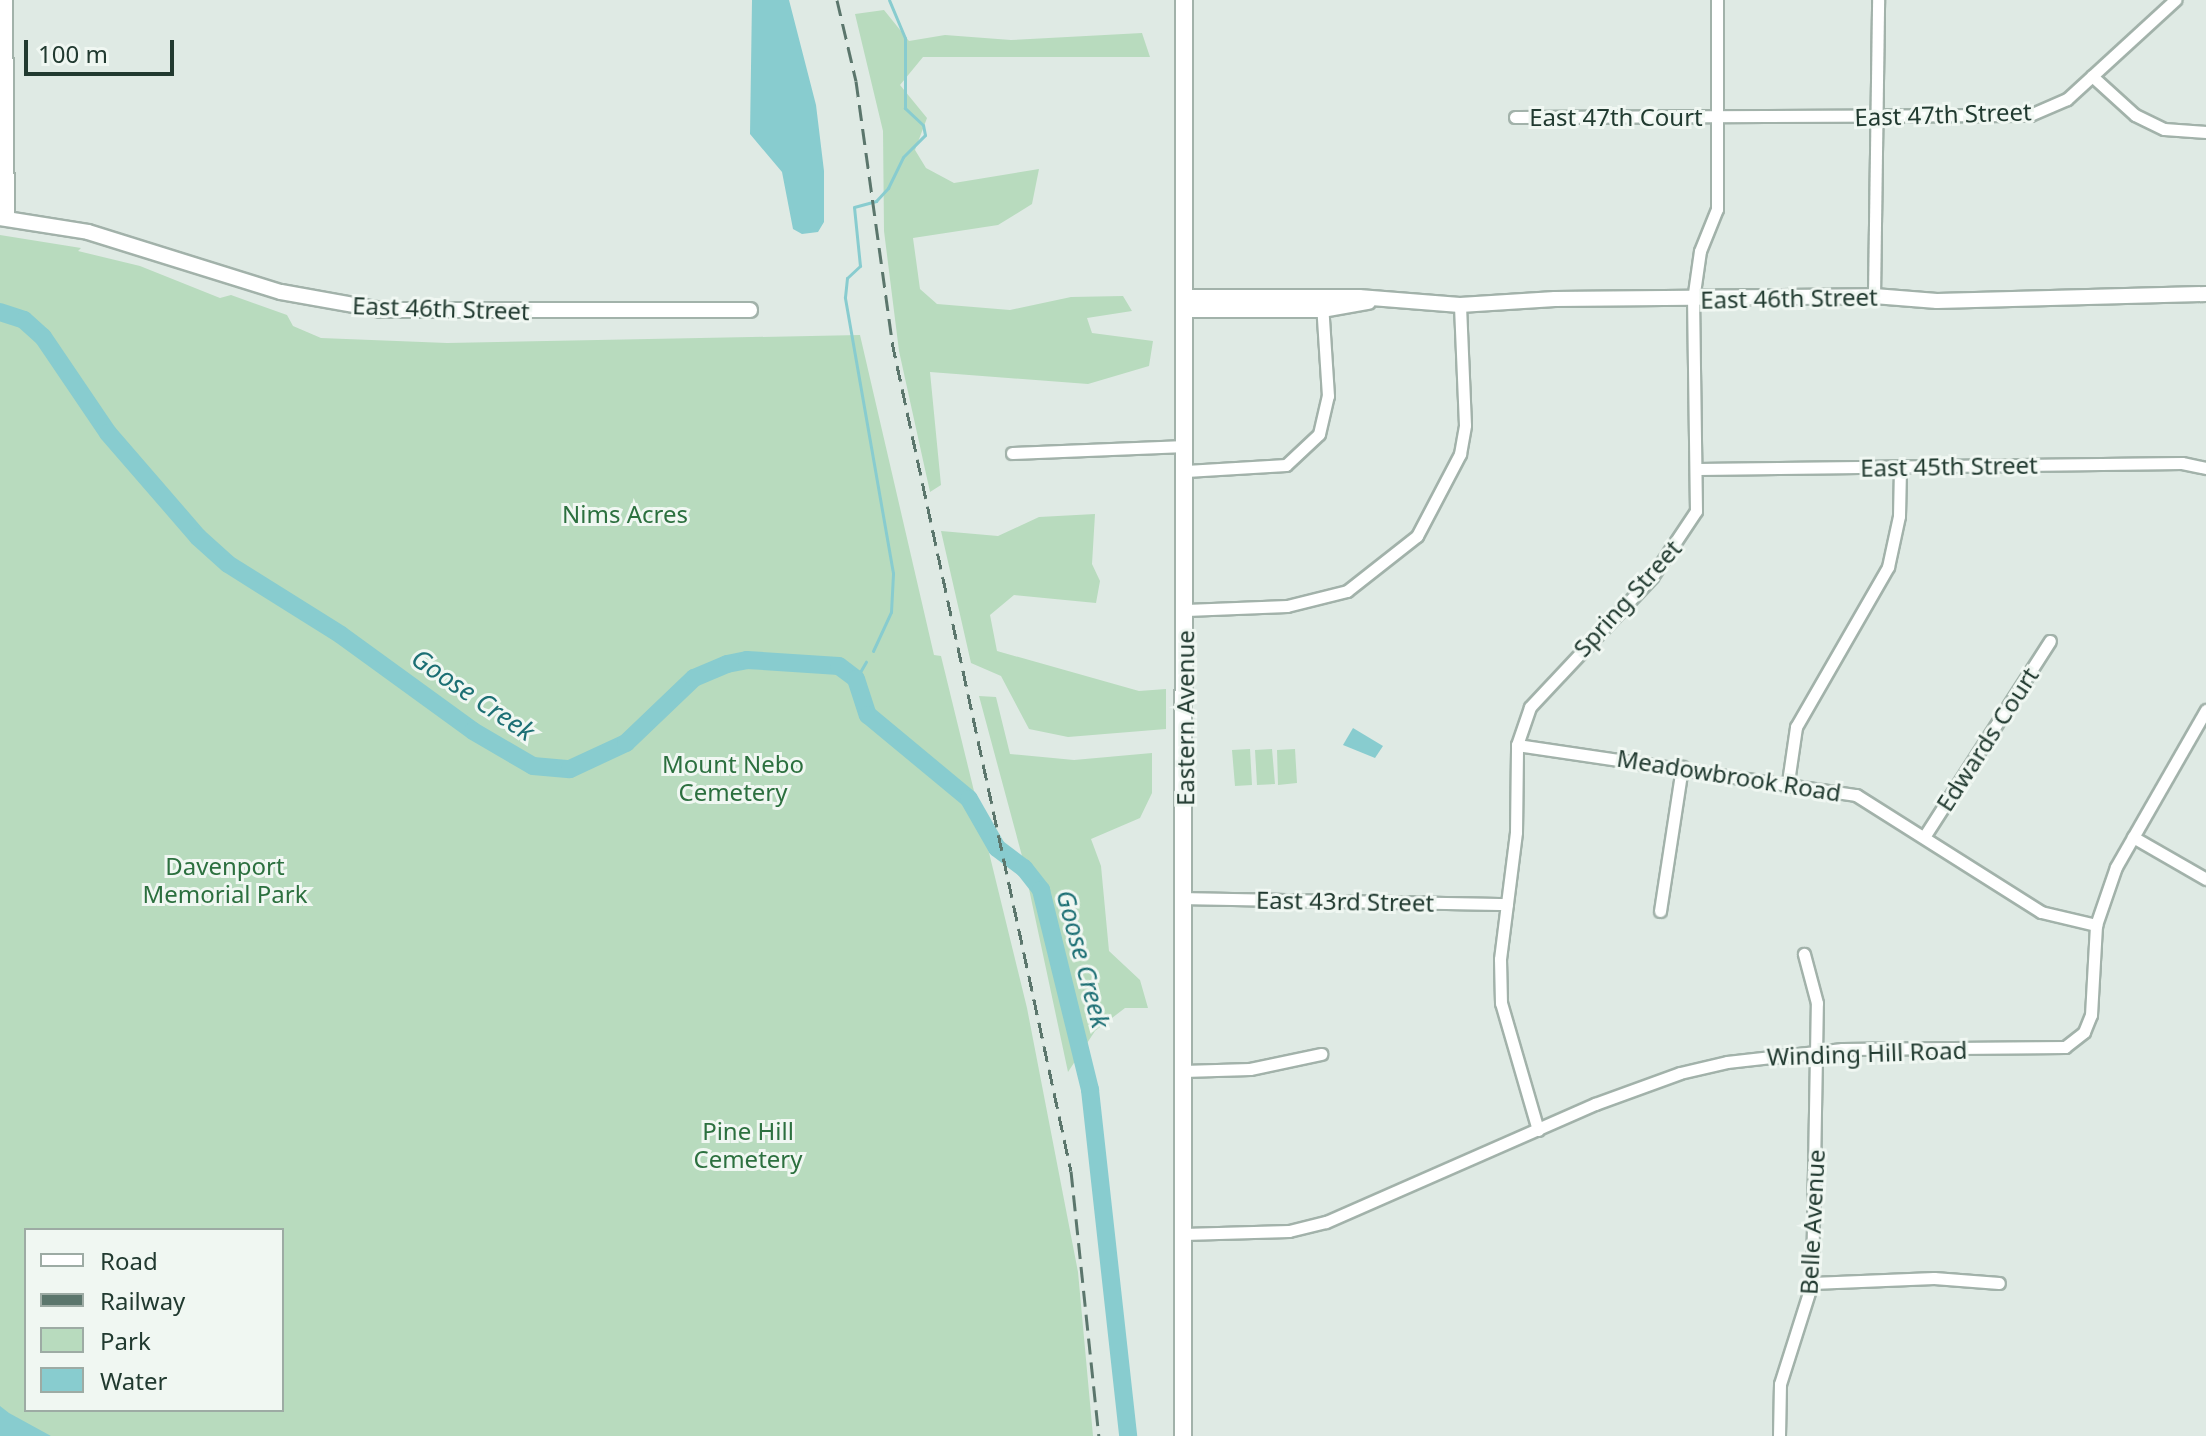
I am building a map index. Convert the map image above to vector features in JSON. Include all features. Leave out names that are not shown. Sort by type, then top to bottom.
[{"type":"main road","name":"Eastern Avenue","points":[[1183,1436],[1186,610],[1184,0]]},
{"type":"street","points":[[4,218],[5,0]]},
{"type":"street","name":"Spring Street","points":[[1538,1130],[1501,1003],[1507,904],[1516,832],[1517,745],[1530,707],[1652,577],[1690,525],[1696,511],[1698,469],[1693,300],[1700,251],[1717,209],[1717,0]]},
{"type":"street","points":[[1874,296],[1879,117],[1878,0]]},
{"type":"street","name":"East 47th Street","points":[[1717,117],[2030,115],[2055,108],[2175,0]]},
{"type":"street","points":[[2092,76],[2135,115],[2164,129],[2206,132]]},
{"type":"street","name":"East 47th Court","points":[[1515,117],[1717,117]]},
{"type":"street","name":"East 46th Street","points":[[4,218],[88,232],[281,292],[382,310],[750,310]]},
{"type":"street","name":"East 46th Street","points":[[1186,303],[1372,300],[1460,305],[1555,299],[1874,296],[1951,301],[2206,294]]},
{"type":"street","points":[[1186,471],[1286,465],[1319,434],[1328,396],[1322,303]]},
{"type":"street","points":[[1186,610],[1287,606],[1347,591],[1417,536],[1460,454],[1465,425],[1460,305]]},
{"type":"street","points":[[1012,453],[1186,446]]},
{"type":"street","name":"East 45th Street","points":[[1698,469],[2203,466]]},
{"type":"street","points":[[1788,782],[1796,727],[1888,567],[1899,516],[1900,467]]},
{"type":"street","name":"Edwards Court","points":[[1924,837],[2050,641]]},
{"type":"street","name":"Winding Hill Road","points":[[1183,1234],[1289,1231],[1326,1222],[1538,1130],[1680,1073],[1778,1053],[2065,1047],[2084,1032],[2091,1015],[2096,925],[2116,867],[2206,710]]},
{"type":"street","name":"Meadowbrook Road","points":[[1517,745],[1788,782],[1856,795],[2041,912],[2096,925]]},
{"type":"street","points":[[1660,911],[1682,767]]},
{"type":"street","points":[[2133,837],[2206,879]]},
{"type":"street","name":"East 43rd Street","points":[[1184,898],[1507,904]]},
{"type":"street","name":"Belle Avenue","points":[[1779,1436],[1780,1384],[1812,1283],[1817,1051],[1814,982],[1804,954]]},
{"type":"street","points":[[1183,1071],[1250,1069],[1321,1054]]},
{"type":"street","points":[[1812,1283],[1934,1278],[1999,1283]]},
{"type":"green space","points":[[884,10],[909,41],[945,35],[1011,40],[1142,33],[1150,57],[923,57],[900,85],[927,118],[915,150],[926,168],[954,183],[1039,169],[1032,204],[998,225],[913,238],[920,289],[937,304],[1010,310],[1071,297],[1123,296],[1132,311],[1087,318],[1092,333],[1153,341],[1149,366],[1088,384],[930,372],[941,485],[930,492],[899,351],[884,231],[883,131],[855,14]]},
{"type":"green space","points":[[0,235],[81,248],[78,251],[140,266],[220,298],[231,295],[287,315],[293,326],[321,338],[447,343],[860,335],[934,655],[941,656],[1027,1008],[1078,1272],[1093,1436],[0,1436]]},
{"type":"green space","points":[[1095,514],[1092,564],[1100,581],[1096,603],[1014,595],[990,615],[997,651],[1139,691],[1166,689],[1166,729],[1068,737],[1029,729],[1001,676],[971,663],[941,531],[998,536],[1039,517]]},
{"type":"green space","points":[[979,696],[996,697],[1010,754],[1074,760],[1152,753],[1152,793],[1140,818],[1091,839],[1101,866],[1109,951],[1140,980],[1148,1008],[1125,1008],[1095,1031],[1068,1072],[1022,856]]},
{"type":"green space","points":[[1250,749],[1252,785],[1235,786],[1232,750]]},
{"type":"green space","points":[[1272,749],[1275,784],[1257,785],[1255,750]]},
{"type":"green space","points":[[1295,749],[1297,783],[1278,785],[1277,750]]},
{"type":"water","points":[[752,0],[789,0],[816,105],[824,171],[824,222],[818,232],[802,234],[793,229],[782,172],[750,134]]},
{"type":"water","points":[[1353,728],[1383,746],[1375,758],[1343,745]]},
{"type":"water","points":[[0,1406],[9,1413],[51,1436],[0,1436]]},
{"type":"waterway","points":[[873,651],[891,612],[893,573],[845,297],[847,278],[860,266],[854,207],[876,201],[888,188],[903,157],[925,135],[923,125],[905,108],[905,38],[889,0]]},
{"type":"waterway","name":"Goose Creek","points":[[0,312],[24,320],[43,337],[108,433],[198,537],[228,564],[341,635],[473,731],[533,766],[570,769],[626,743],[694,678],[727,664],[747,660],[839,666],[856,679],[868,715],[969,799],[997,848],[1024,868],[1041,890],[1090,1090],[1128,1436]]},
{"type":"waterway","points":[[856,679],[866,662]]},
{"type":"railway","points":[[837,0],[856,81],[892,342],[1071,1171],[1099,1436]]},
{"type":"park label","name":"Nims Acres","points":[[625,514]]},
{"type":"park label","name":"Mount Nebo Cemetery","points":[[733,778]]},
{"type":"park label","name":"Davenport Memorial Park","points":[[225,880]]},
{"type":"park label","name":"Pine Hill Cemetery","points":[[748,1145]]}]
